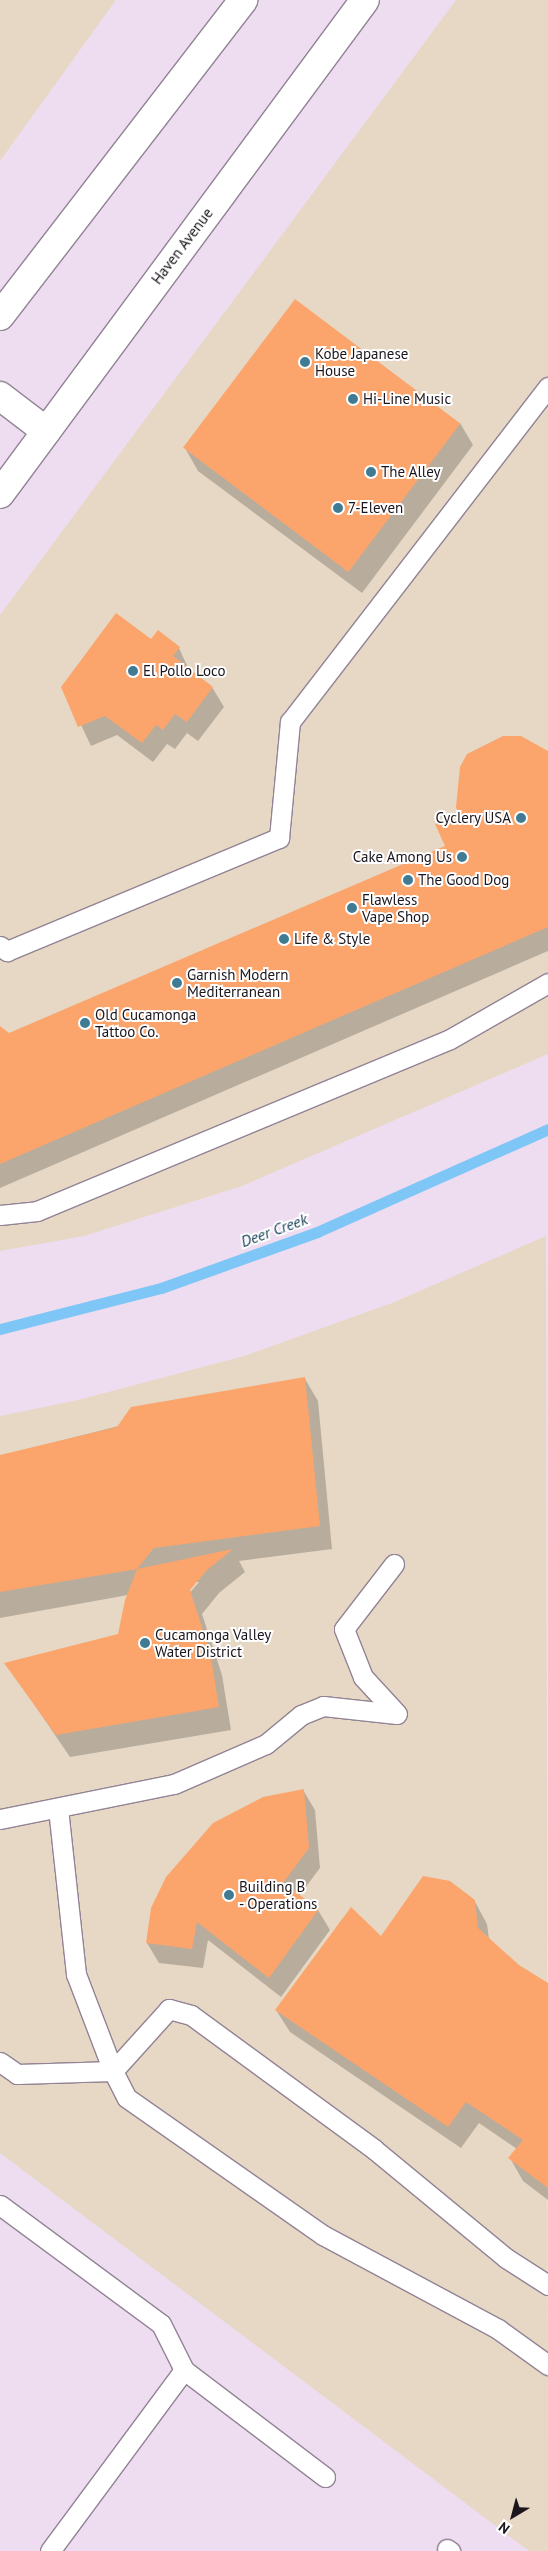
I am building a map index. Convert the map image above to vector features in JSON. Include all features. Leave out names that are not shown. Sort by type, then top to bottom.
[{"type":"main road","points":[[0,316],[243,0]]},
{"type":"main road","name":"Haven Avenue","points":[[0,494],[366,0]]},
{"type":"main road","points":[[0,396],[46,431]]},
{"type":"lane","points":[[0,946],[7,951],[280,838],[290,722],[548,387]]},
{"type":"lane","points":[[0,1215],[37,1211],[450,1039],[548,983]]},
{"type":"lane","points":[[0,1819],[174,1784],[266,1744],[301,1715],[323,1706],[397,1714],[363,1677],[344,1629],[394,1564]]},
{"type":"lane","points":[[58,1808],[76,1974],[113,2071],[127,2098],[323,2235],[498,2329],[548,2365]]},
{"type":"lane","points":[[0,2062],[17,2074],[113,2071],[169,2009],[191,2015],[374,2149],[506,2258],[548,2284]]},
{"type":"lane","points":[[0,2205],[161,2324],[184,2370],[325,2476]]},
{"type":"lane","points":[[50,2551],[184,2370]]},
{"type":"shaded area","points":[[0,0],[116,0],[0,161]]},
{"type":"shaded area","points":[[456,0],[548,0],[548,1054],[242,1186],[84,1236],[0,1251],[0,615]]},
{"type":"shaded area","name":"Cucamonga Valley Water District","points":[[546,1236],[548,2551],[529,2551],[0,2153],[0,1416],[78,1400],[244,1356],[392,1303]]},
{"type":"building","points":[[295,299],[460,424],[348,572],[183,448]]},
{"type":"building","name":"El Pollo Loco","points":[[116,613],[151,639],[158,630],[180,647],[173,656],[213,687],[187,722],[175,714],[163,730],[156,725],[142,743],[105,716],[78,727],[61,687]]},
{"type":"building","points":[[503,736],[521,736],[548,751],[548,927],[0,1164],[0,1026],[9,1033],[445,846],[435,824],[458,814],[456,807],[460,767],[467,754]]},
{"type":"building","points":[[305,1377],[320,1526],[154,1548],[137,1569],[0,1592],[0,1455],[117,1427],[131,1407]]},
{"type":"building","name":"Cucamonga Valley Water District","points":[[233,1549],[207,1570],[190,1590],[210,1652],[219,1707],[56,1735],[4,1663],[118,1634],[125,1600],[137,1569]]},
{"type":"building","name":"Building B - Operations","points":[[304,1789],[309,1848],[283,1883],[319,1909],[269,1978],[197,1922],[192,1949],[146,1943],[151,1908],[166,1877],[213,1823],[263,1797]]},
{"type":"building","points":[[423,1876],[450,1881],[475,1900],[478,1928],[519,1965],[548,1983],[548,2188],[508,2158],[523,2140],[466,2102],[448,2127],[275,2010],[351,1907],[381,1936]]},
{"type":"waterway","name":"Deer Creek","points":[[0,1329],[161,1288],[317,1232],[548,1129]]},
{"type":"place","name":"Kobe Japanese House","points":[[305,362]]},
{"type":"place","name":"Hi-Line Music","points":[[353,399]]},
{"type":"place","name":"The Alley","points":[[371,472]]},
{"type":"place","name":"7-Eleven","points":[[338,508]]},
{"type":"place","name":"El Pollo Loco","points":[[133,671]]},
{"type":"place","name":"Cyclery USA","points":[[521,818]]},
{"type":"place","name":"Cake Among Us","points":[[462,857]]},
{"type":"place","name":"The Good Dog","points":[[408,880]]},
{"type":"place","name":"Flawless Vape Shop","points":[[352,908]]},
{"type":"place","name":"Life & Style","points":[[284,939]]},
{"type":"place","name":"Garnish Modern Mediterranean","points":[[177,983]]},
{"type":"place","name":"Old Cucamonga Tattoo Co.","points":[[85,1023]]},
{"type":"place","name":"Cucamonga Valley Water District","points":[[145,1643]]},
{"type":"place","name":"Building B - Operations","points":[[229,1895]]}]
